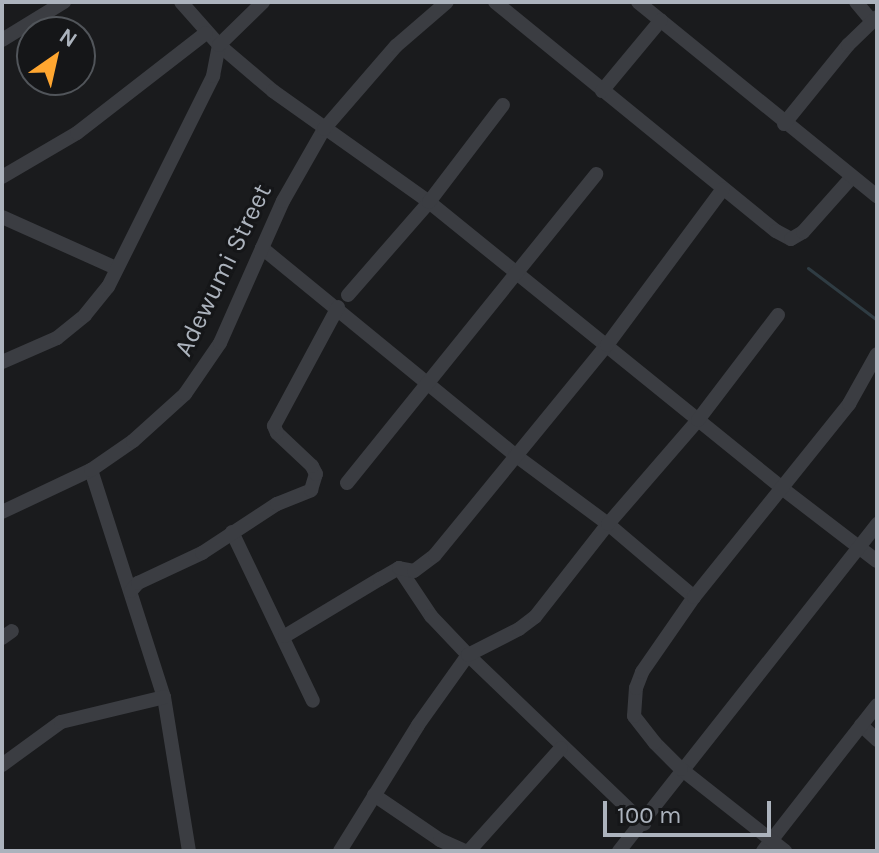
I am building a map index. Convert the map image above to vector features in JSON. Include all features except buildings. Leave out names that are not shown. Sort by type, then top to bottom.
[{"type":"street","points":[[2,40],[64,2]]},
{"type":"street","points":[[181,2],[219,45],[324,129],[429,202],[783,489],[877,561]]},
{"type":"street","points":[[2,362],[57,338],[85,315],[108,287],[213,76],[219,45],[263,2]]},
{"type":"street","name":"Adewumi Street","points":[[2,512],[91,470],[133,441],[185,394],[205,369],[300,167],[324,129],[396,46],[447,2]]},
{"type":"street","points":[[495,2],[723,189],[776,231],[791,239],[803,232],[852,177]]},
{"type":"street","points":[[638,2],[784,124],[877,196]]},
{"type":"street","points":[[784,124],[874,19],[856,2]]},
{"type":"street","points":[[602,91],[661,20]]},
{"type":"street","points":[[2,177],[77,133],[206,33]]},
{"type":"street","points":[[348,295],[429,202],[503,105]]},
{"type":"street","points":[[347,483],[596,174]]},
{"type":"street","points":[[285,636],[399,568],[414,571],[435,555],[607,345],[723,189]]},
{"type":"street","points":[[2,217],[116,268]]},
{"type":"street","points":[[262,248],[338,307],[515,455],[608,524],[694,597]]},
{"type":"street","points":[[131,591],[138,583],[202,553],[277,504],[311,490],[316,474],[312,466],[277,433],[274,426],[338,307]]},
{"type":"street","points":[[340,851],[468,655],[519,629],[535,617],[608,524],[698,420],[778,315]]},
{"type":"street","points":[[785,851],[768,846],[681,769],[634,716],[634,701],[642,672],[694,597],[849,404],[877,354]]},
{"type":"street","points":[[91,470],[164,697],[189,851]]},
{"type":"street","points":[[619,851],[644,824],[681,769],[877,524]]},
{"type":"street","points":[[232,532],[285,636],[313,701]]},
{"type":"street","points":[[399,568],[431,616],[468,655],[561,748],[644,824]]},
{"type":"street","points":[[2,765],[61,722],[164,697]]},
{"type":"street","points":[[768,846],[877,705]]},
{"type":"street","points":[[861,725],[877,740]]},
{"type":"street","points":[[374,795],[440,840],[467,851],[561,748]]},
{"type":"waterway","points":[[808,268],[877,320]]}]
